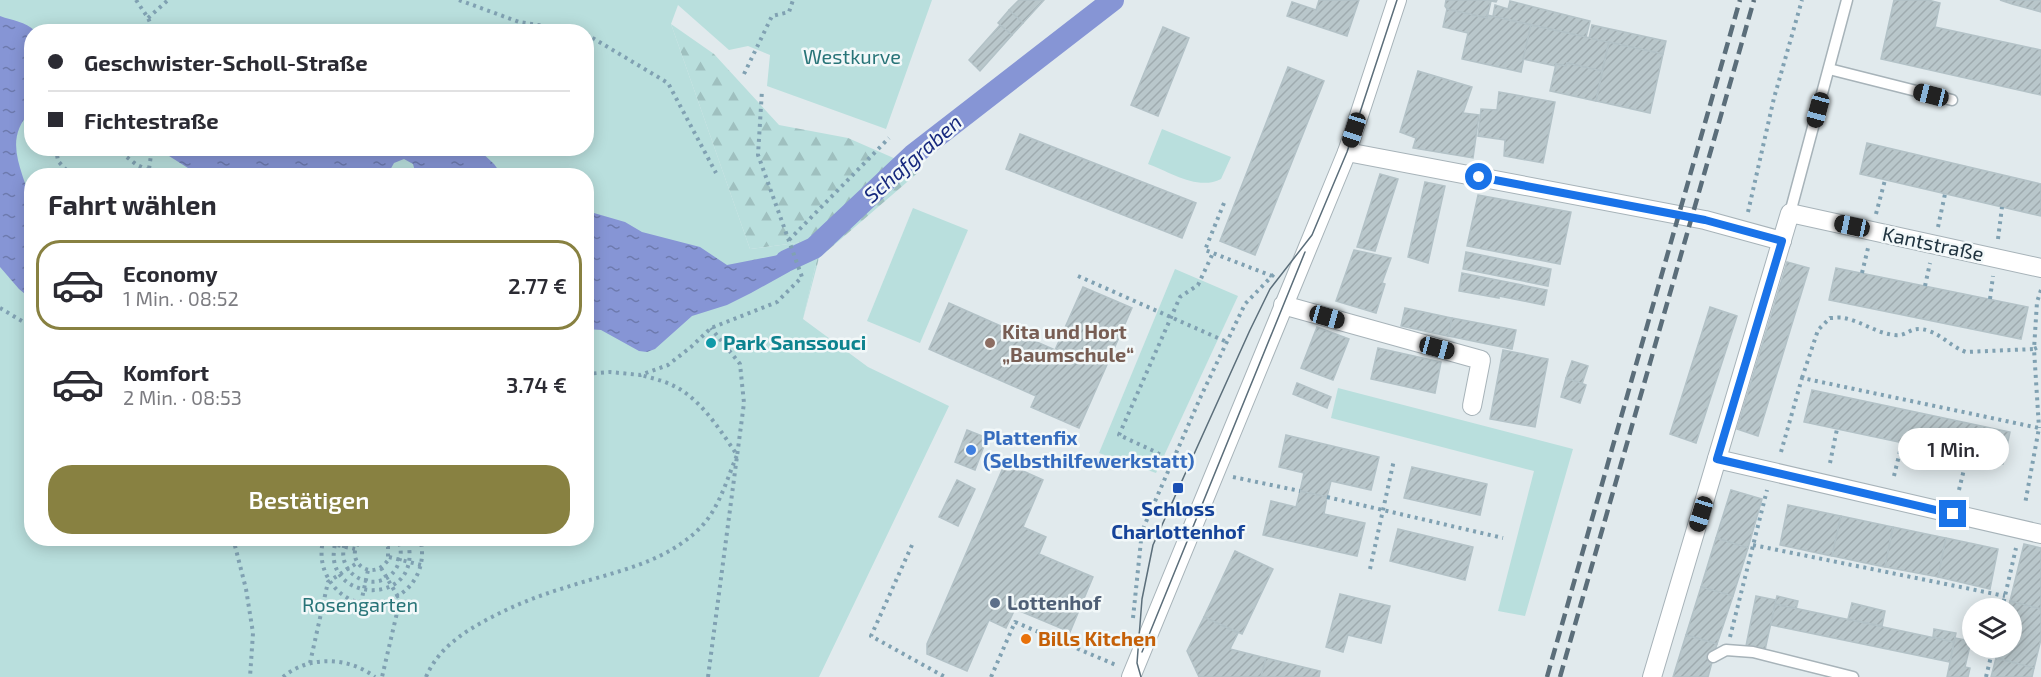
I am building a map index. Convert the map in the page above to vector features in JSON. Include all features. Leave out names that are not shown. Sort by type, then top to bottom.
[{"type":"street","points":[[1125,671],[1215,473],[1347,152],[1397,0]]},
{"type":"street","points":[[1347,152],[1705,220],[1782,241]]},
{"type":"street","points":[[1652,677],[1790,213]]},
{"type":"street","name":"Kantstraße","points":[[1790,213],[2041,268]]},
{"type":"street","points":[[1283,305],[1481,360],[1472,406]]},
{"type":"street","points":[[1717,459],[2041,534]]},
{"type":"lane","points":[[1790,213],[1846,0]]},
{"type":"lane","points":[[1829,69],[1952,100]]},
{"type":"lane","points":[[1713,657],[1726,650],[1753,652],[1853,677]]},
{"type":"path","points":[[136,0],[151,24]]},
{"type":"path","points":[[148,18],[168,0]]},
{"type":"path","points":[[459,0],[519,22],[531,24]]},
{"type":"path","points":[[744,74],[772,16],[789,12],[794,0]]},
{"type":"path","points":[[1744,231],[1774,98],[1802,0]]},
{"type":"path","points":[[594,38],[668,83],[716,173]]},
{"type":"path","points":[[640,375],[668,364],[711,328],[777,302],[802,277],[758,155],[762,90]]},
{"type":"path","points":[[789,240],[889,138]]},
{"type":"path","points":[[125,156],[144,168]]},
{"type":"path","points":[[1224,203],[1205,250],[1272,276]]},
{"type":"path","points":[[1172,463],[1156,452],[1119,435],[1180,297],[1198,285],[1212,253]]},
{"type":"path","points":[[1132,625],[1142,531],[1245,304],[1278,269]]},
{"type":"path","points":[[1078,276],[1227,342]]},
{"type":"path","points":[[2025,504],[2039,428],[2034,349],[2037,302],[2041,291]]},
{"type":"path","points":[[2037,302],[2041,306]]},
{"type":"path","points":[[0,308],[24,322]]},
{"type":"path","points":[[1781,452],[1818,330],[1830,318],[1845,318],[1891,335],[1900,335],[1916,328],[1943,338],[1956,349],[1966,352],[2034,349],[2041,346]]},
{"type":"path","points":[[708,677],[744,403],[740,364],[711,328]]},
{"type":"path","points":[[594,373],[610,372],[640,375],[677,388],[691,398],[725,437],[737,455]]},
{"type":"path","points":[[1802,378],[2039,428]]},
{"type":"path","points":[[1830,463],[1837,429]]},
{"type":"path","points":[[1894,476],[1902,443]]},
{"type":"path","points":[[426,677],[446,647],[479,624],[520,603],[652,560],[678,546],[701,527],[717,505],[737,455]]},
{"type":"path","points":[[1959,490],[1967,457]]},
{"type":"path","points":[[1370,569],[1394,460]]},
{"type":"path","points":[[1726,650],[1772,472]]},
{"type":"path","points":[[1215,473],[1300,490]]},
{"type":"path","points":[[1328,497],[1503,538]]},
{"type":"path","points":[[1753,545],[2005,596],[2021,530]]},
{"type":"path","points":[[912,545],[871,636],[945,677]]},
{"type":"path","points":[[236,546],[246,589],[252,633],[250,677]]},
{"type":"path","points":[[323,546],[322,562],[329,581],[343,595],[361,603],[381,603],[399,596],[413,583],[421,565],[421,546]]},
{"type":"path","points":[[334,546],[334,560],[339,574],[350,585],[364,591],[378,591],[392,586],[403,576],[409,562],[410,546]]},
{"type":"path","points":[[355,549],[343,546],[343,558],[347,569],[356,577],[377,582],[387,578],[395,570],[400,560],[399,546]]},
{"type":"path","points":[[357,546],[355,549],[357,562],[368,570],[381,568],[386,563],[389,550],[387,546]]},
{"type":"path","points":[[388,557],[421,565]]},
{"type":"path","points":[[310,663],[329,581],[357,562]]},
{"type":"path","points":[[381,568],[400,600],[382,677]]},
{"type":"path","points":[[361,603],[368,570]]},
{"type":"path","points":[[991,677],[1015,622],[1125,671]]},
{"type":"path","points":[[1122,656],[1125,671]]},
{"type":"path","points":[[1986,677],[1991,658]]},
{"type":"path","points":[[283,677],[310,663],[335,661],[360,667],[375,677]]},
{"type":"green space","name":"Park Sanssouci","points":[[0,0],[932,0],[886,129],[767,86],[770,55],[748,46],[729,50],[678,5],[671,24],[750,249],[811,241],[817,259],[803,319],[868,367],[949,406],[819,677],[0,677]]},
{"type":"green space","points":[[671,24],[714,54],[779,125],[848,138],[921,170],[819,258],[803,319],[817,259],[811,241],[750,249]]},
{"type":"green space","points":[[1162,129],[1231,157],[1221,179],[1203,183],[1194,182],[1148,164]]},
{"type":"green space","points":[[913,208],[968,230],[920,343],[867,321]]},
{"type":"green space","points":[[1175,269],[1238,296],[1156,473],[1099,453]]},
{"type":"green space","points":[[1338,388],[1573,449],[1525,616],[1498,611],[1534,471],[1331,418]]},
{"type":"water","points":[[0,16],[25,24],[24,120],[17,135],[16,147],[24,179],[24,293],[0,267]]},
{"type":"water","points":[[169,156],[485,156],[497,168],[414,168],[413,164],[404,159],[394,163],[391,168],[188,168]]},
{"type":"water","points":[[594,213],[625,222],[642,232],[700,247],[727,265],[814,248],[789,272],[727,305],[692,316],[655,349],[647,352],[639,351],[601,330],[594,330]]},
{"type":"building","points":[[1019,0],[1044,0],[1023,23],[1009,10]]},
{"type":"building","points":[[1319,0],[1359,0],[1347,36],[1287,16],[1292,2],[1316,10]]},
{"type":"building","points":[[1446,0],[1497,0],[1496,2],[1491,1],[1487,18],[1447,9]]},
{"type":"building","points":[[1894,0],[1928,0],[1940,3],[1935,27],[2041,50],[2041,95],[1881,59]]},
{"type":"building","points":[[2000,0],[2041,0],[2041,12],[2012,4]]},
{"type":"building","points":[[1510,1],[1590,21],[1586,37],[1493,16],[1495,5],[1508,9]]},
{"type":"building","points":[[1447,9],[1531,25],[1521,72],[1462,59],[1468,33],[1443,27]]},
{"type":"building","points":[[1009,10],[1023,23],[1012,35],[998,23]]},
{"type":"building","points":[[1000,25],[1012,35],[980,71],[969,60]]},
{"type":"building","points":[[1531,25],[1609,42],[1602,71],[1567,63],[1566,66],[1556,64],[1555,66],[1523,59]]},
{"type":"building","points":[[1592,25],[1666,41],[1663,54],[1589,38]]},
{"type":"building","points":[[1163,27],[1189,38],[1158,116],[1131,105]]},
{"type":"building","points":[[1609,42],[1663,54],[1650,113],[1596,101]]},
{"type":"building","points":[[1567,63],[1602,71],[1596,101],[1550,91],[1556,64],[1566,66]]},
{"type":"building","points":[[1288,67],[1324,81],[1255,255],[1220,241]]},
{"type":"building","points":[[1418,71],[1472,87],[1463,113],[1479,115],[1473,158],[1413,148],[1416,138],[1400,132]]},
{"type":"building","points":[[1499,92],[1555,102],[1543,163],[1504,156],[1505,140],[1478,136],[1481,109],[1497,110]]},
{"type":"building","points":[[1020,134],[1196,203],[1182,238],[1006,169]]},
{"type":"building","points":[[1867,143],[2041,184],[2041,216],[1860,174]]},
{"type":"building","points":[[1380,174],[1398,179],[1375,251],[1357,247]]},
{"type":"building","points":[[1425,182],[1445,186],[1428,263],[1408,257]]},
{"type":"building","points":[[1478,195],[1571,212],[1560,264],[1467,246]]},
{"type":"building","points":[[1354,250],[1391,258],[1382,283],[1385,284],[1376,313],[1336,301]]},
{"type":"building","points":[[1466,252],[1551,269],[1548,286],[1463,269]]},
{"type":"building","points":[[1787,262],[1809,268],[1758,436],[1737,429]]},
{"type":"building","points":[[1836,268],[2028,307],[2021,339],[1829,300]]},
{"type":"building","points":[[1462,273],[1547,290],[1544,305],[1459,291]]},
{"type":"building","points":[[1083,287],[1132,308],[1079,428],[1031,407],[1036,396],[929,349],[949,303],[1055,350]]},
{"type":"building","points":[[1710,307],[1737,316],[1696,443],[1670,434]]},
{"type":"building","points":[[1405,308],[1452,318],[1448,336],[1401,326]]},
{"type":"building","points":[[1452,318],[1516,330],[1512,349],[1448,336]]},
{"type":"building","points":[[1317,327],[1349,339],[1333,380],[1301,368]]},
{"type":"building","points":[[1378,348],[1441,362],[1435,393],[1371,379]]},
{"type":"building","points":[[1503,350],[1548,359],[1535,427],[1490,419]]},
{"type":"building","points":[[1572,361],[1588,366],[1582,384],[1566,378]]},
{"type":"building","points":[[1566,378],[1586,385],[1580,403],[1561,397]]},
{"type":"building","points":[[1297,383],[1331,397],[1327,408],[1293,394]]},
{"type":"building","points":[[1812,390],[2010,432],[2003,464],[1804,422]]},
{"type":"building","name":"Plattenfix (Selbsthilfewerkstatt)","points":[[967,430],[987,438],[975,470],[955,462]]},
{"type":"building","points":[[1286,435],[1379,457],[1371,490],[1331,481],[1327,497],[1300,491],[1304,473],[1279,467]]},
{"type":"building","points":[[1005,463],[1043,480],[1023,527],[1046,537],[1039,554],[1093,577],[1070,632],[1015,609],[1006,628],[989,620],[967,671],[927,654],[927,644]]},
{"type":"building","points":[[1412,467],[1487,484],[1480,515],[1404,498]]},
{"type":"building","points":[[957,480],[975,489],[958,526],[939,517]]},
{"type":"building","points":[[1731,490],[1762,499],[1748,548],[1716,538]]},
{"type":"building","points":[[1300,491],[1327,497],[1324,514],[1365,523],[1357,556],[1263,535],[1271,501],[1296,507]]},
{"type":"building","points":[[1788,505],[1841,516],[1832,556],[1780,545]]},
{"type":"building","points":[[1841,516],[1893,527],[1885,567],[1832,556]]},
{"type":"building","points":[[1893,527],[1946,538],[1938,577],[1885,567]]},
{"type":"building","points":[[1398,529],[1473,547],[1465,580],[1390,561]]},
{"type":"building","points":[[1716,538],[1748,548],[1733,596],[1701,587]]},
{"type":"building","points":[[1946,538],[1998,549],[1990,589],[1938,577]]},
{"type":"building","points":[[2024,544],[2041,548],[2041,609],[2022,604],[2022,598],[2011,598]]},
{"type":"building","points":[[1235,551],[1273,569],[1242,634],[1204,617]]},
{"type":"building","points":[[1701,587],[1733,596],[1717,644],[1686,635]]},
{"type":"building","points":[[1340,594],[1390,606],[1381,643],[1348,635],[1343,652],[1326,647]]},
{"type":"building","points":[[1756,596],[1776,600],[1765,650],[1746,646]]},
{"type":"building","points":[[1777,596],[1798,601],[1796,609],[1775,604]]},
{"type":"building","points":[[1852,603],[1885,611],[1882,626],[1848,619]]},
{"type":"building","points":[[1775,604],[1954,642],[1950,662],[1771,625]]},
{"type":"building","points":[[2022,604],[2041,609],[2041,639],[2034,668],[1996,658],[2022,658]]},
{"type":"building","points":[[1204,617],[1238,633],[1230,649],[1266,658],[1261,677],[1199,677],[1187,651]]},
{"type":"building","points":[[1934,629],[1956,633],[1954,642],[1933,637]]},
{"type":"building","points":[[1686,635],[1717,644],[1708,677],[1673,677]]},
{"type":"building","points":[[1955,638],[1962,639],[1962,658],[1967,658],[1965,667],[1970,668],[1968,677],[1947,677]]},
{"type":"building","points":[[1266,658],[1320,671],[1319,677],[1261,677]]},
{"type":"building","points":[[1996,658],[2034,668],[2032,677],[1991,677]]},
{"type":"waterway","name":"Schafgraben","points":[[786,261],[814,248],[913,155],[1113,0]]},
{"type":"tram line","points":[[1141,677],[1137,663],[1142,599],[1153,545],[1270,289],[1312,235],[1347,152],[1397,0]]},
{"type":"tram line","points":[[1142,652],[1305,252]]},
{"type":"railway","points":[[1547,677],[1740,0]]},
{"type":"railway","points":[[1560,677],[1754,0]]},
{"type":"place","name":"Park Sanssouci","points":[[711,343]]},
{"type":"place","name":"Kita und Hort „Baumschule“","points":[[990,343]]},
{"type":"place","name":"Plattenfix (Selbsthilfewerkstatt)","points":[[971,450]]},
{"type":"place","name":"Schloss Charlottenhof","points":[[1178,488]]},
{"type":"place","name":"Lottenhof","points":[[995,603]]},
{"type":"place","name":"Bills Kitchen","points":[[1026,639]]},
{"type":"route","points":[[1479,177],[1705,220],[1782,241],[1717,459],[1953,514]]},
{"type":"park label","name":"Westkurve","points":[[852,57]]},
{"type":"park label","name":"Rosengarten","points":[[360,605]]}]
